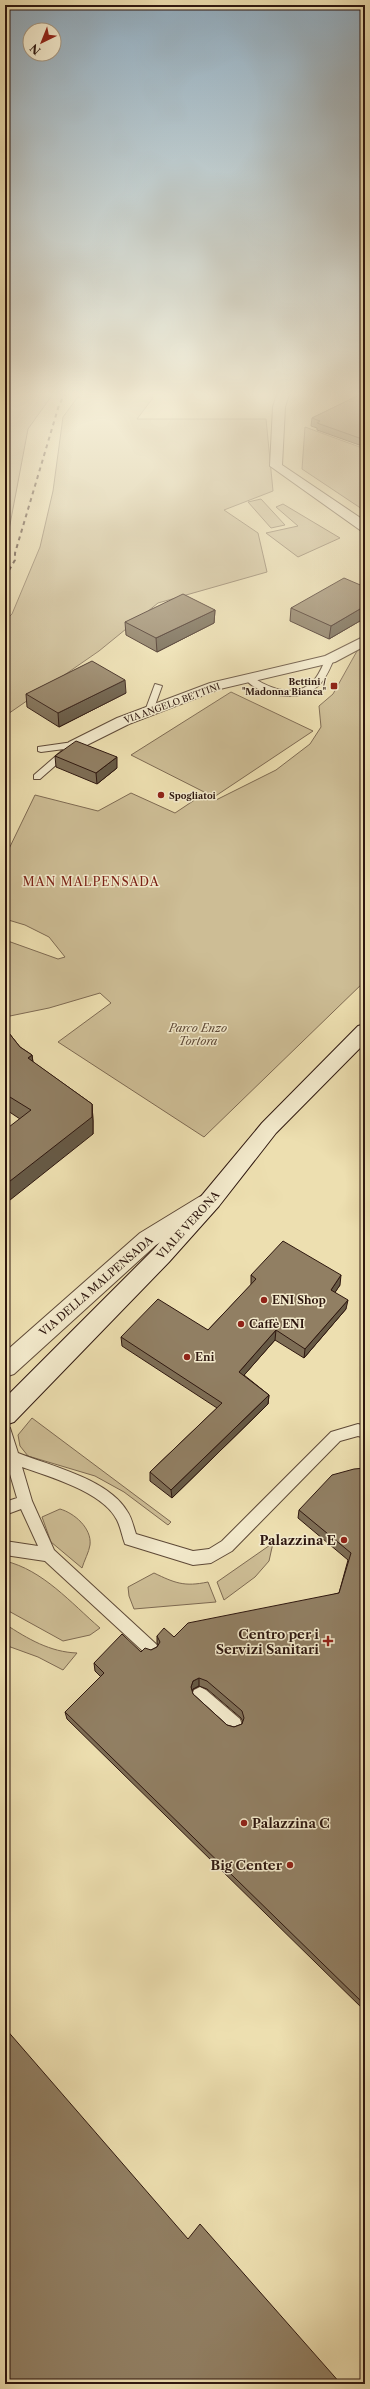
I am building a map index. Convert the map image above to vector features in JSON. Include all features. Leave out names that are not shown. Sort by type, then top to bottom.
[{"type":"street","points":[[334,505],[365,527]]},
{"type":"street","name":"VIA ANGELO BETTINI","points":[[74,745],[123,721],[215,686],[330,659],[365,640]]},
{"type":"street","name":"VIALE VERONA","points":[[5,1414],[161,1256],[211,1200],[269,1128],[365,1031]]},
{"type":"street","name":"VIA DELLA MALPENSADA","points":[[5,1367],[148,1239],[211,1200]]},
{"type":"lane","points":[[248,678],[258,686],[274,692],[297,693],[315,684],[324,673],[330,659]]},
{"type":"lane","points":[[149,711],[158,686]]},
{"type":"lane","points":[[41,749],[74,745]]},
{"type":"lane","name":"VIA ANGELO BETTINI","points":[[37,777],[74,745]]},
{"type":"lane","points":[[12,1457],[93,1490],[114,1504],[123,1516],[130,1539],[193,1558],[211,1556],[227,1546],[336,1436],[358,1430],[365,1432]]},
{"type":"lane","points":[[5,1432],[25,1501],[49,1555],[151,1650]]},
{"type":"lane","points":[[5,1509],[25,1501]]},
{"type":"lane","points":[[5,1548],[49,1555]]},
{"type":"lane","points":[[200,1695],[234,1726]]},
{"type":"green space","points":[[5,505],[14,505],[5,551]]},
{"type":"green space","points":[[50,505],[236,505],[224,510],[258,533],[267,572],[158,603],[99,651],[5,716],[5,621],[12,614],[40,547]]},
{"type":"green space","points":[[251,505],[267,505],[285,525],[271,528]]},
{"type":"green space","points":[[285,505],[340,538],[298,557],[266,533],[298,526],[276,507]]},
{"type":"green space","points":[[357,505],[365,505],[365,511]]},
{"type":"green space","name":"Parco Enzo Tortora","points":[[365,643],[365,981],[204,1137],[58,1042],[111,1003],[100,993],[49,1008],[5,1017],[5,940],[58,959],[65,957],[49,937],[25,925],[5,919],[5,857],[35,795],[98,811],[131,793],[175,813],[199,797],[216,800],[276,770],[310,744],[321,727],[319,706],[333,694],[357,651]]},
{"type":"green space","points":[[231,692],[313,731],[214,797],[131,755]]},
{"type":"green space","points":[[32,1418],[171,1522],[168,1525],[124,1492],[95,1476],[28,1456],[20,1446],[18,1435]]},
{"type":"green space","points":[[60,1509],[71,1514],[81,1522],[88,1533],[90,1539],[89,1551],[82,1568],[51,1542],[42,1517]]},
{"type":"green space","points":[[273,1543],[269,1561],[255,1577],[224,1600],[217,1582]]},
{"type":"green space","points":[[5,1561],[19,1565],[56,1588],[100,1628],[90,1635],[63,1641],[5,1609]]},
{"type":"green space","points":[[154,1573],[186,1584],[208,1582],[216,1602],[134,1609],[129,1596],[128,1587]]},
{"type":"green space","points":[[5,1624],[40,1644],[58,1650],[77,1653],[63,1670],[38,1657],[5,1645]]},
{"type":"building","points":[[344,578],[365,587],[365,606],[331,626],[291,608]]},
{"type":"building","points":[[183,594],[215,610],[156,638],[125,622]]},
{"type":"building","points":[[92,661],[125,680],[58,713],[26,694]]},
{"type":"building","points":[[76,741],[117,757],[96,773],[55,756]]},
{"type":"building","points":[[5,1028],[20,1047],[32,1055],[28,1058],[92,1104],[92,1117],[5,1185],[5,1130],[31,1110],[5,1094]]},
{"type":"building","points":[[283,1241],[341,1275],[331,1290],[348,1300],[305,1349],[276,1330],[239,1372],[269,1395],[171,1490],[150,1472],[222,1403],[121,1337],[158,1299],[208,1330],[256,1279],[251,1275]]},
{"type":"building","name":"Big Center","points":[[365,1468],[365,2005],[65,1712],[104,1673],[94,1663],[122,1634],[141,1652],[145,1648],[151,1650],[157,1647],[160,1642],[157,1636],[164,1628],[174,1637],[188,1623],[339,1593],[351,1553],[299,1510],[332,1475],[354,1469]],"holes":[[[199,1678],[207,1681],[242,1711],[244,1718],[242,1724],[234,1727],[227,1725],[193,1694],[191,1687],[193,1681]]]},
{"type":"building","points":[[5,2028],[188,2239],[200,2224],[341,2384],[5,2384]]},
{"type":"railway","points":[[5,577],[15,560],[15,553],[29,505]]},
{"type":"place","name":"Bettini / \"Madonna Bianca\"","points":[[334,686]]},
{"type":"place","name":"Spogliatoi","points":[[161,795]]},
{"type":"place","name":"ENI Shop","points":[[264,1300]]},
{"type":"place","name":"Caffè ENI","points":[[241,1324]]},
{"type":"place","name":"Eni","points":[[187,1357]]},
{"type":"place","name":"Palazzina E","points":[[344,1540]]},
{"type":"place","name":"Centro per i Servizi Sanitari","points":[[328,1641]]},
{"type":"place","name":"Palazzina C","points":[[244,1823]]},
{"type":"place","name":"Big Center","points":[[290,1865]]},
{"type":"district","name":"MAN MALPENSADA","points":[[91,881]]}]
